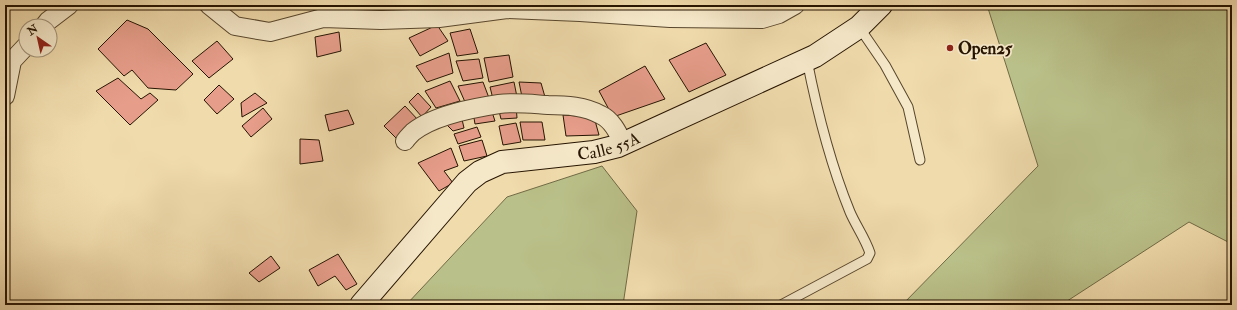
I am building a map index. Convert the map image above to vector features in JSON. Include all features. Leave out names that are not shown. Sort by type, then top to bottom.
[{"type":"street","points":[[52,18],[69,5]]},
{"type":"street","points":[[209,5],[235,26],[270,32],[323,18],[381,20],[439,18],[507,9],[670,18],[762,19],[779,14],[792,6]]},
{"type":"street","name":"Calle 55A","points":[[361,305],[467,182],[480,172],[502,162],[594,152],[606,150],[623,143],[807,60],[860,27],[882,5]]},
{"type":"street","points":[[5,96],[12,61],[18,55]]},
{"type":"street","points":[[405,141],[413,132],[426,124],[459,112],[500,104],[522,103],[560,105],[591,110],[602,115],[610,122],[623,143]]},
{"type":"lane","points":[[860,27],[886,65],[908,107],[920,160]]},
{"type":"lane","points":[[781,305],[867,259],[870,253],[866,241],[851,213],[832,161],[814,95],[807,60]]},
{"type":"green space","points":[[987,5],[1232,5],[1232,244],[1189,222],[1061,305],[902,305],[1038,166]]},
{"type":"green space","points":[[602,166],[637,211],[623,305],[406,305],[507,197]]},
{"type":"building","points":[[127,20],[148,29],[193,74],[176,90],[148,88],[132,70],[124,76],[98,49]]},
{"type":"building","points":[[437,25],[448,41],[420,56],[409,38]]},
{"type":"building","points":[[470,29],[478,53],[457,56],[450,33]]},
{"type":"building","points":[[339,32],[341,51],[317,57],[315,37]]},
{"type":"building","points":[[217,41],[233,59],[209,78],[192,61]]},
{"type":"building","points":[[706,43],[726,75],[689,92],[669,60]]},
{"type":"building","points":[[449,53],[453,73],[427,82],[416,66]]},
{"type":"building","points":[[509,55],[513,77],[489,82],[484,58]]},
{"type":"building","points":[[479,59],[483,78],[463,81],[456,61]]},
{"type":"building","points":[[645,66],[665,99],[613,117],[599,91]]},
{"type":"building","points":[[118,78],[141,99],[150,93],[158,100],[130,125],[96,91]]},
{"type":"building","points":[[450,81],[460,101],[436,108],[425,91]]},
{"type":"building","points":[[483,82],[489,98],[465,102],[458,86]]},
{"type":"building","points":[[514,82],[517,97],[493,99],[490,87]]},
{"type":"building","points":[[519,82],[541,83],[545,97],[522,97]]},
{"type":"building","points":[[219,85],[234,99],[217,114],[204,100]]},
{"type":"building","points":[[255,93],[267,103],[242,117],[241,103]]},
{"type":"building","points":[[418,93],[431,107],[422,117],[409,102]]},
{"type":"building","points":[[516,105],[517,118],[501,119],[498,107]]},
{"type":"building","points":[[405,106],[419,121],[399,141],[384,126]]},
{"type":"building","points":[[263,108],[272,119],[251,137],[242,126]]},
{"type":"building","points":[[491,109],[495,121],[475,124],[473,112]]},
{"type":"building","points":[[348,110],[354,124],[329,131],[325,115]]},
{"type":"building","points":[[461,115],[464,128],[453,131],[445,123]]},
{"type":"building","points":[[563,115],[594,117],[599,135],[566,136]]},
{"type":"building","points":[[520,122],[542,122],[545,140],[523,140]]},
{"type":"building","points":[[516,123],[521,142],[503,145],[499,126]]},
{"type":"building","points":[[477,127],[481,137],[458,144],[454,134]]},
{"type":"building","points":[[300,139],[319,140],[323,161],[300,164]]},
{"type":"building","points":[[482,140],[487,156],[464,161],[459,146]]},
{"type":"building","points":[[451,148],[458,166],[444,171],[453,183],[439,191],[418,163]]},
{"type":"building","points":[[338,254],[357,284],[346,290],[335,276],[318,286],[309,270]]},
{"type":"building","points":[[271,256],[280,268],[259,282],[249,273]]},
{"type":"waterway","points":[[1225,5],[1232,13]]},
{"type":"place","name":"Open25","points":[[950,48]]}]
